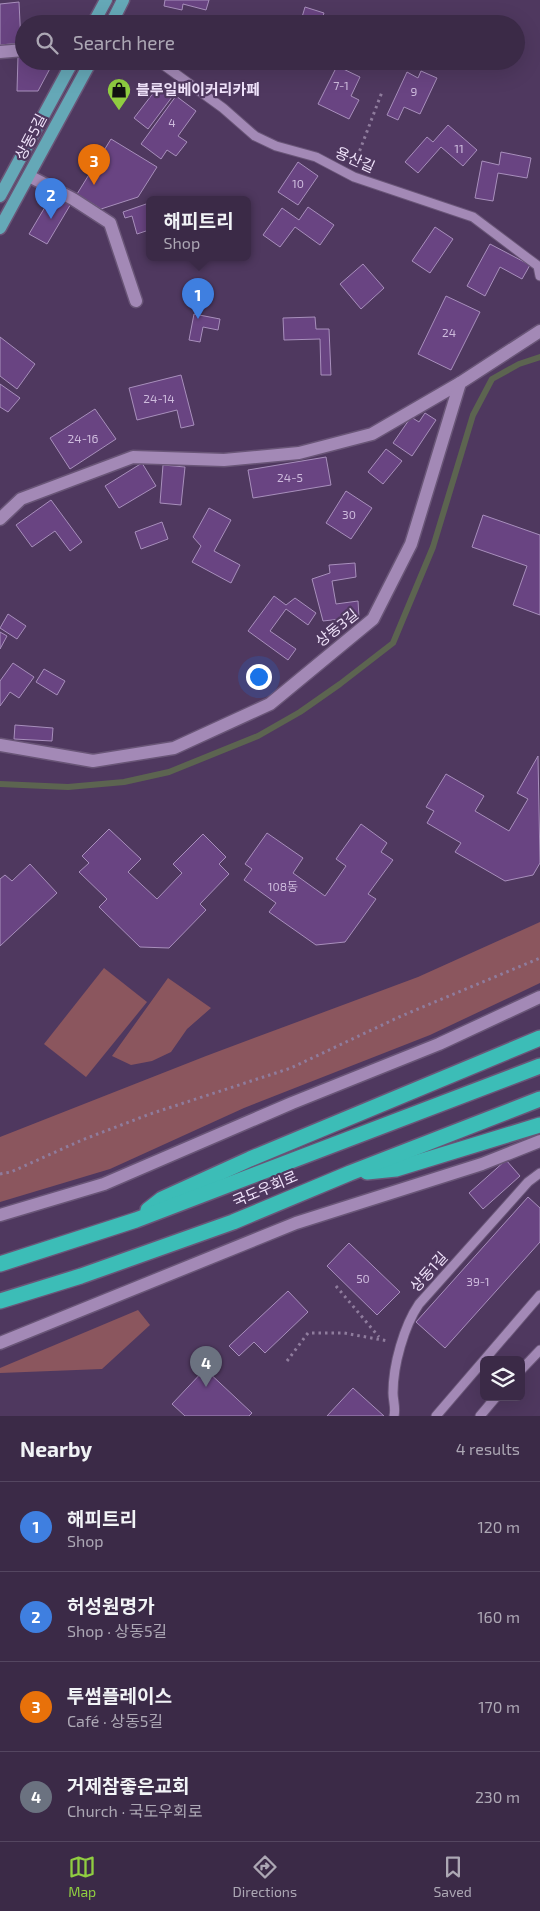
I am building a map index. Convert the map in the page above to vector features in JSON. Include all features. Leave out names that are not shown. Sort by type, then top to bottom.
[{"type":"highway","points":[[136,1220],[162,1199],[241,1163],[540,1038]]},
{"type":"highway","name":"국도우회로","points":[[0,1264],[136,1220],[540,1066]]},
{"type":"highway","name":"국도우회로","points":[[0,1301],[81,1276],[224,1225],[350,1173],[540,1099]]},
{"type":"highway","points":[[350,1173],[396,1169],[540,1125]]},
{"type":"main road","points":[[100,15],[106,0]]},
{"type":"main road","points":[[116,15],[124,0]]},
{"type":"main road","name":"상동5길","points":[[0,196],[68,70]]},
{"type":"main road","name":"상동5길","points":[[0,228],[86,70]]},
{"type":"street","points":[[0,52],[15,51]]},
{"type":"street","points":[[29,176],[73,199],[110,223],[136,301]]},
{"type":"street","points":[[0,519],[20,499],[133,457],[224,460],[281,455],[299,453],[372,434],[460,382],[540,331]]},
{"type":"street","name":"상동3길","points":[[0,745],[93,761],[174,748],[270,704],[373,619],[411,544],[460,382]]},
{"type":"street","points":[[0,1215],[104,1184],[292,1103],[439,1044],[540,996]]},
{"type":"street","points":[[0,1343],[296,1223],[482,1164],[540,1142]]},
{"type":"lane","name":"용산길","points":[[170,70],[223,108],[255,136],[276,146],[316,158],[351,175],[473,217],[538,266],[540,276]]},
{"type":"lane","name":"상동1길","points":[[394,1416],[393,1392],[401,1344],[411,1316],[419,1304],[528,1182],[540,1173]]},
{"type":"lane","points":[[436,1416],[540,1295]]},
{"type":"lane","points":[[525,1366],[540,1350]]},
{"type":"lane","points":[[480,1416],[493,1401]]},
{"type":"path","points":[[351,175],[382,92]]},
{"type":"path","points":[[0,1174],[11,1172],[82,1140],[150,1114],[291,1068],[399,1017],[540,958]]},
{"type":"path","points":[[336,1286],[380,1338]]},
{"type":"path","points":[[287,1362],[308,1333],[344,1333],[380,1338],[401,1344]]},
{"type":"shaded area","points":[[540,922],[540,983],[430,1035],[244,1108],[110,1169],[0,1202],[0,1137],[206,1056],[418,977]]},
{"type":"shaded area","points":[[104,968],[147,1002],[86,1077],[44,1044]]},
{"type":"shaded area","points":[[168,978],[211,1008],[187,1029],[171,1052],[152,1061],[131,1065],[112,1056]]},
{"type":"shaded area","points":[[138,1310],[150,1325],[102,1369],[0,1373],[0,1368]]},
{"type":"building","points":[[165,0],[209,0],[206,10],[183,4],[182,10],[164,6]]},
{"type":"building","points":[[19,2],[20,15],[15,15],[15,44],[0,45],[0,4]]},
{"type":"building","points":[[305,7],[324,13],[323,15],[303,15]]},
{"type":"building","points":[[18,70],[49,70],[38,91],[17,91]]},
{"type":"building","points":[[335,70],[345,70],[360,77],[351,96],[359,100],[349,119],[318,104]]},
{"type":"building","points":[[421,71],[437,78],[420,114],[404,107],[398,120],[387,115],[407,72],[418,78]]},
{"type":"building","points":[[161,83],[175,93],[148,129],[134,118]]},
{"type":"building","points":[[176,96],[196,111],[178,136],[187,142],[176,156],[167,150],[161,159],[141,144]]},
{"type":"building","points":[[448,125],[477,150],[463,166],[441,147],[418,173],[405,162],[427,137],[433,142]]},
{"type":"building","points":[[111,139],[157,167],[138,197],[101,209],[77,194]]},
{"type":"building","points":[[501,152],[531,158],[527,178],[498,173],[493,201],[475,198],[482,161],[499,165]]},
{"type":"building","points":[[298,162],[318,176],[298,205],[278,192]]},
{"type":"building","points":[[54,192],[72,202],[47,244],[29,234]]},
{"type":"building","points":[[146,204],[146,231],[137,234],[132,216],[125,218],[123,212]]},
{"type":"building","points":[[308,207],[334,225],[320,245],[295,227],[280,247],[263,235],[282,208],[299,220]]},
{"type":"building","points":[[435,227],[453,239],[430,273],[412,261]]},
{"type":"building","points":[[490,244],[530,265],[522,279],[500,267],[485,296],[467,286]]},
{"type":"building","points":[[363,264],[384,288],[361,309],[340,284]]},
{"type":"building","points":[[446,296],[480,312],[451,370],[418,354]]},
{"type":"building","points":[[194,314],[220,319],[218,330],[203,327],[200,342],[189,340]]},
{"type":"building","points":[[315,317],[316,329],[329,329],[331,375],[321,375],[320,339],[284,340],[283,318]]},
{"type":"building","points":[[0,337],[35,364],[17,389],[0,376]]},
{"type":"building","points":[[181,375],[194,425],[181,428],[177,410],[137,420],[129,388]]},
{"type":"building","points":[[0,384],[20,398],[8,412],[0,407]]},
{"type":"building","points":[[95,409],[116,439],[70,469],[50,438]]},
{"type":"building","points":[[425,413],[436,420],[412,456],[393,443],[411,417],[419,422]]},
{"type":"building","points":[[386,449],[402,461],[383,484],[368,472]]},
{"type":"building","points":[[326,457],[331,485],[253,498],[248,470]]},
{"type":"building","points":[[142,463],[156,486],[119,508],[105,486]]},
{"type":"building","points":[[163,465],[185,467],[181,505],[160,503]]},
{"type":"building","points":[[346,491],[372,508],[351,539],[326,523]]},
{"type":"building","points":[[51,500],[82,542],[70,551],[55,531],[32,547],[16,525]]},
{"type":"building","points":[[209,508],[231,520],[214,551],[240,565],[231,583],[192,562],[201,546],[193,537]]},
{"type":"building","points":[[483,515],[540,535],[540,615],[513,605],[527,566],[472,547]]},
{"type":"building","points":[[162,522],[168,539],[141,549],[135,532]]},
{"type":"building","points":[[355,563],[356,577],[332,581],[336,604],[358,601],[359,617],[323,621],[312,579],[330,573],[329,565]]},
{"type":"building","points":[[274,596],[286,605],[295,598],[316,613],[308,625],[286,609],[270,631],[296,649],[288,660],[248,631]]},
{"type":"building","points":[[8,614],[26,626],[17,639],[0,628]]},
{"type":"building","points":[[0,632],[7,636],[0,649]]},
{"type":"building","points":[[13,663],[34,677],[19,698],[10,692],[0,706],[0,681]]},
{"type":"building","points":[[44,669],[65,681],[57,695],[36,682]]},
{"type":"building","points":[[15,725],[53,728],[52,741],[14,739]]},
{"type":"building","points":[[538,756],[540,863],[533,875],[505,881],[455,852],[461,843],[427,823],[434,811],[426,807],[446,774],[484,796],[475,811],[509,831],[528,799],[517,793]]},
{"type":"building","points":[[361,824],[387,843],[381,852],[393,860],[368,894],[376,899],[345,942],[316,945],[269,912],[276,903],[244,880],[252,869],[245,864],[267,833],[303,858],[293,873],[325,896],[346,866],[336,859]]},
{"type":"building","points":[[109,829],[141,859],[128,872],[157,899],[182,873],[173,864],[203,834],[226,857],[219,864],[229,874],[200,904],[206,910],[169,948],[140,947],[99,907],[107,899],[79,872],[89,863],[82,856]]},
{"type":"building","points":[[30,864],[57,893],[0,946],[0,879],[5,875],[12,881]]},
{"type":"building","points":[[506,1160],[520,1176],[483,1209],[469,1193]]},
{"type":"building","points":[[528,1197],[540,1208],[540,1242],[445,1348],[416,1322]]},
{"type":"building","points":[[349,1243],[400,1292],[377,1315],[327,1266]]},
{"type":"building","points":[[288,1291],[308,1312],[265,1353],[254,1342],[239,1356],[229,1346]]},
{"type":"building","points":[[205,1369],[252,1413],[249,1416],[185,1416],[172,1404]]},
{"type":"building","points":[[353,1388],[384,1416],[327,1416]]},
{"type":"waterway","points":[[0,784],[68,787],[124,782],[169,772],[258,736],[300,712],[393,643],[433,547],[473,415],[492,379],[519,364],[540,357]]},
{"type":"place","name":"블루일베이커리카페","points":[[119,111]]},
{"type":"place","name":"투썸플레이스","points":[[94,185]]},
{"type":"place","name":"허성원명가","points":[[51,219]]},
{"type":"place","name":"해피트리","points":[[198,319]]},
{"type":"place","name":"거제참좋은교회","points":[[206,1387]]}]
